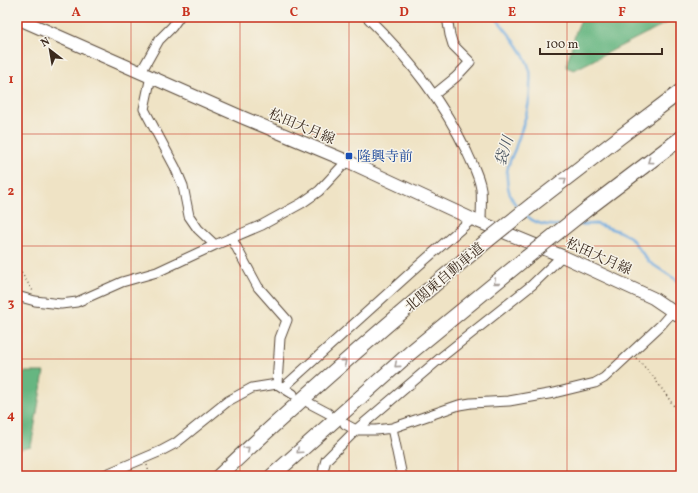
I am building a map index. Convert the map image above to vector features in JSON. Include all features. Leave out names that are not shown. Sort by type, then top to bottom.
[{"type":"highway","name":"北関東自動車道","points":[[219,476],[320,383],[396,316],[533,204],[681,91]]},
{"type":"highway","points":[[272,476],[410,353],[586,210],[681,138]]},
{"type":"main road","name":"松田大月線","points":[[17,18],[244,118],[347,161],[477,221],[562,256],[653,298],[677,314]]},
{"type":"street","points":[[179,17],[172,27],[159,40],[146,74],[144,109],[175,167],[182,186],[189,216],[198,229],[215,246]]},
{"type":"street","points":[[280,386],[413,271],[477,221],[481,188],[478,177],[457,131],[435,94],[367,17]]},
{"type":"street","points":[[435,94],[456,77],[470,62],[453,45],[447,17]]},
{"type":"street","points":[[17,296],[61,304],[77,302],[122,282],[157,272],[262,225],[314,195],[347,161]]},
{"type":"street","points":[[232,239],[258,287],[287,320],[280,338],[280,386]]},
{"type":"street","points":[[323,476],[326,460],[356,430],[444,355],[532,285],[562,256]]},
{"type":"street","points":[[345,424],[356,430],[392,428],[471,403],[509,401],[578,388],[595,383],[604,378],[661,325],[677,314]]},
{"type":"street","points":[[102,476],[176,443],[228,401],[252,388],[280,386],[293,394]]},
{"type":"street","points":[[309,403],[328,413]]},
{"type":"street","points":[[392,428],[402,476]]},
{"type":"path","points":[[17,266],[38,301]]},
{"type":"path","points":[[632,352],[652,375],[681,416]]},
{"type":"green space","points":[[582,17],[678,17],[574,70],[566,67],[576,31]]},
{"type":"green space","points":[[17,372],[44,372],[31,447],[17,450]]},
{"type":"waterway","name":"袋川","points":[[495,17],[520,49],[528,64],[530,73],[530,95],[527,111],[507,172],[509,192],[519,209]]},
{"type":"waterway","name":"袋川","points":[[526,215],[540,224],[558,225]]},
{"type":"waterway","name":"袋川","points":[[575,225],[596,224],[618,231],[630,237],[649,262],[681,283]]},
{"type":"place","name":"隆興寺前","points":[[349,156]]}]
